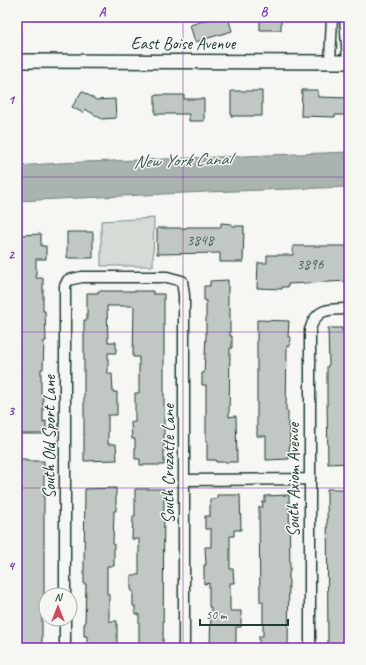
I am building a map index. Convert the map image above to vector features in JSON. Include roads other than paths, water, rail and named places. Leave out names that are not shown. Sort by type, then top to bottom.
[{"type":"street","points":[[330,62],[332,17]]},
{"type":"street","points":[[345,17],[348,62]]},
{"type":"street","name":"East Boise Avenue","points":[[17,61],[348,62]]},
{"type":"street","name":"South Old Sport Lane","points":[[65,587],[65,286],[68,280],[82,277],[167,277],[182,281]]},
{"type":"street","name":"South Cruzatte Lane","points":[[182,281],[184,295],[184,648]]},
{"type":"street","name":"South Axiom Avenue","points":[[310,648],[310,330],[312,321],[317,314],[332,309],[349,309]]},
{"type":"street","points":[[184,480],[309,479]]},
{"type":"street","points":[[65,627],[65,648]]},
{"type":"water","name":"New York Canal","points":[[349,152],[349,187],[17,201],[17,166],[59,163]]}]
